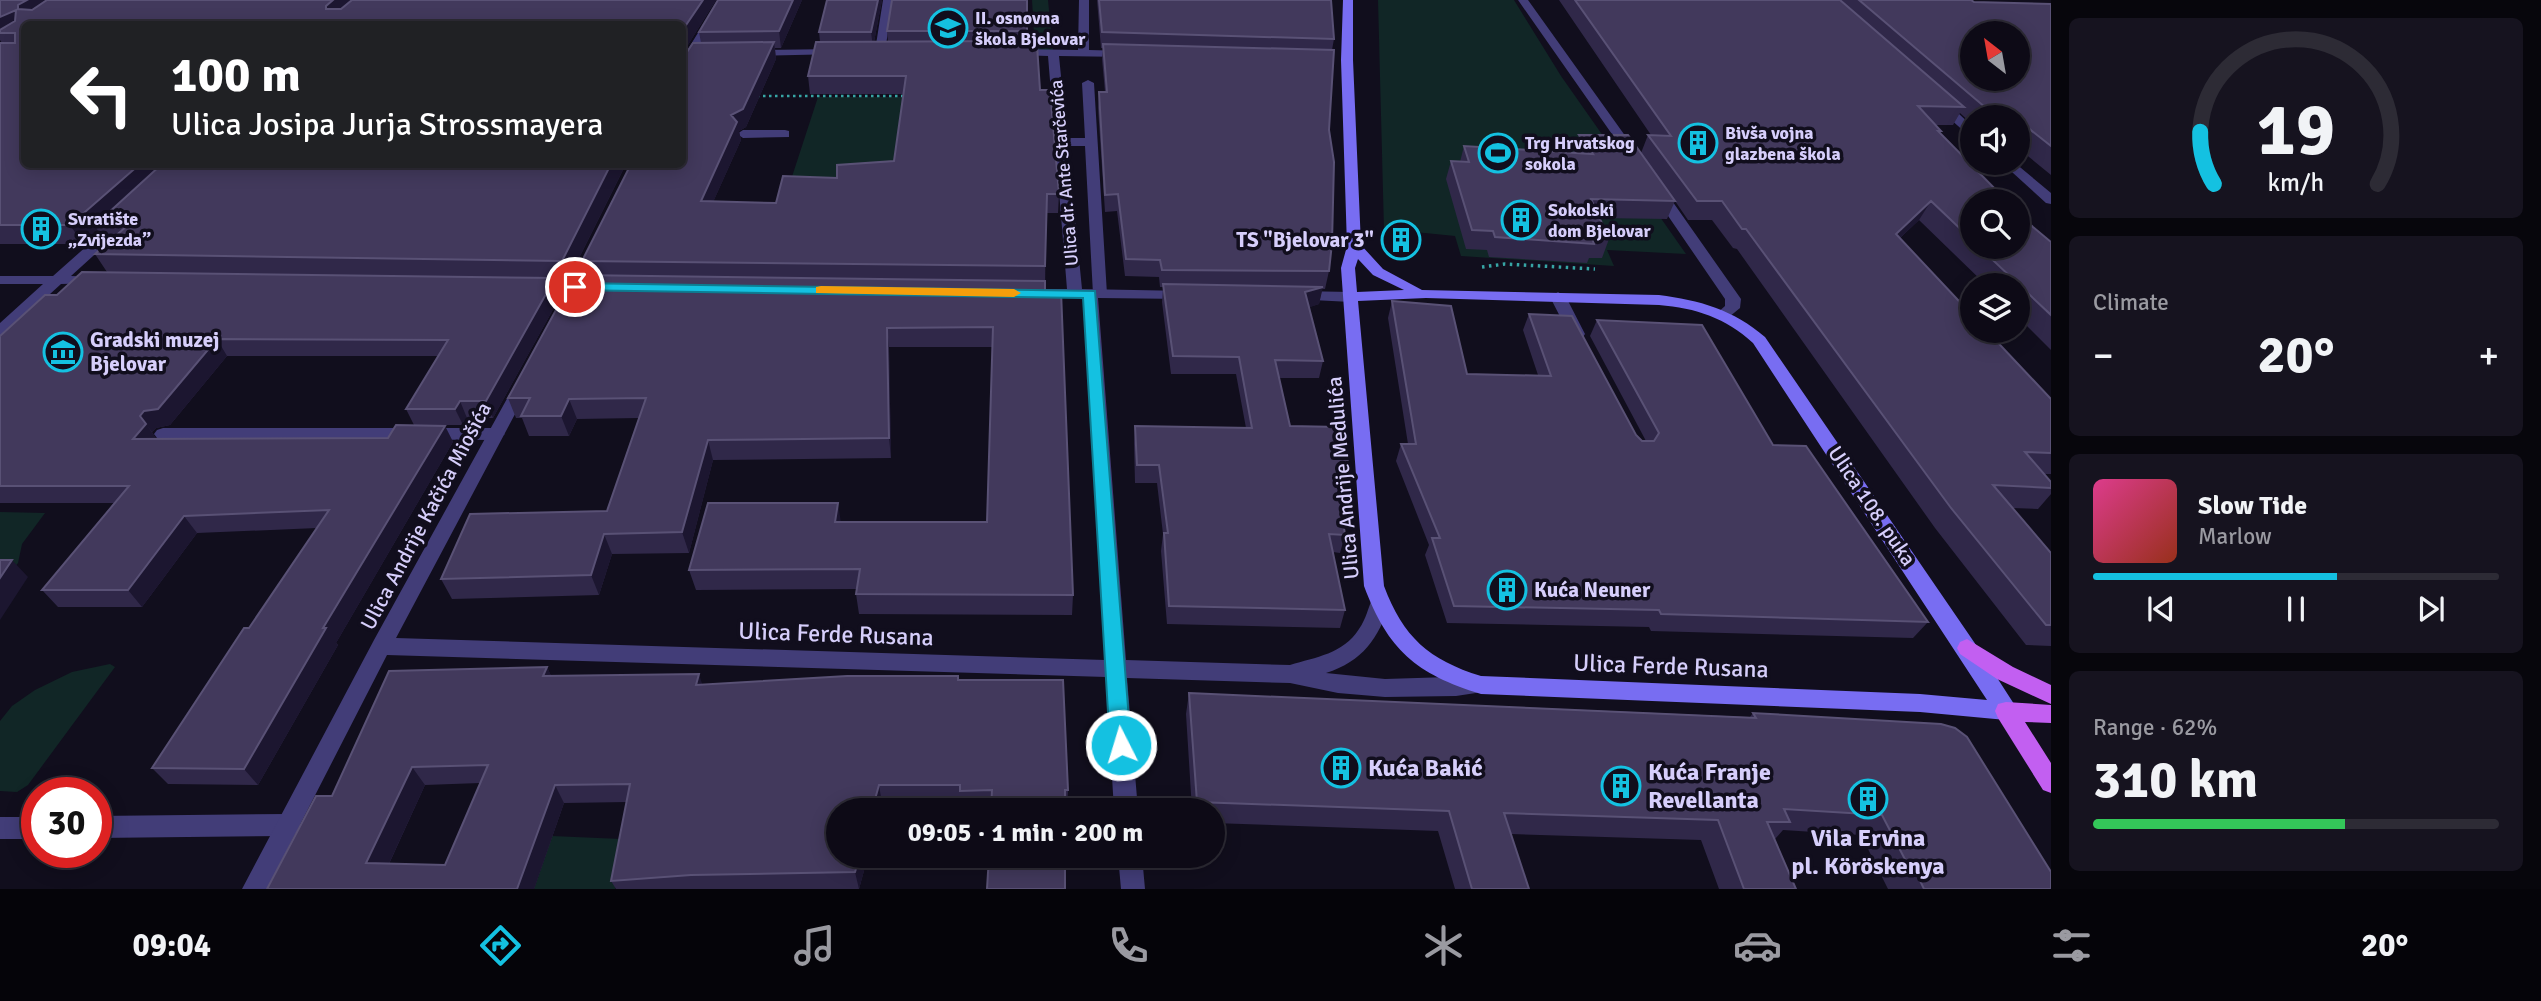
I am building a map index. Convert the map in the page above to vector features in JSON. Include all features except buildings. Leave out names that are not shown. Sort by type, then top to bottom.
[{"type":"main road","points":[[1348,0],[1340,59],[1354,246],[1348,268],[1351,297],[1426,294],[1677,301],[1724,314]]},
{"type":"main road","points":[[1354,246],[1367,263],[1390,280],[1426,294]]},
{"type":"main road","name":"Ulica Andrije Medulića","points":[[1351,297],[1374,586],[1399,638],[1425,663],[1451,677],[1481,685]]},
{"type":"main road","name":"Ulica 108. puka","points":[[1724,314],[1747,328],[1759,340],[1968,648],[2006,711]]},
{"type":"main road","points":[[1968,648],[2005,673],[2051,695]]},
{"type":"main road","name":"Ulica Ferde Rusana","points":[[1481,685],[1920,703],[2051,714]]},
{"type":"main road","points":[[2006,711],[2051,783]]},
{"type":"street","points":[[686,54],[723,0]]},
{"type":"street","points":[[866,51],[886,51],[888,0]]},
{"type":"street","points":[[1083,53],[1084,0]]},
{"type":"street","points":[[1523,0],[1733,299],[1732,308],[1724,314]]},
{"type":"street","points":[[744,53],[853,51]]},
{"type":"street","points":[[1008,52],[1135,54]]},
{"type":"street","name":"Ulica dr. Ante Starčevića","points":[[1060,52],[1060,142],[1088,294],[1125,798]]},
{"type":"street","points":[[686,54],[704,53]]},
{"type":"street","points":[[1088,83],[1091,142],[1088,294]]},
{"type":"street","points":[[1931,96],[1960,121]]},
{"type":"street","points":[[743,134],[785,134]]},
{"type":"street","points":[[1060,142],[1091,142]]},
{"type":"street","points":[[2022,175],[2051,200]]},
{"type":"street","points":[[0,331],[126,218]]},
{"type":"street","points":[[563,311],[587,264]]},
{"type":"street","points":[[0,279],[110,281]]},
{"type":"street","points":[[522,286],[603,287]]},
{"type":"street","points":[[1019,293],[1198,295]]},
{"type":"street","points":[[1281,296],[1351,297]]},
{"type":"street","points":[[1558,298],[1588,354]]},
{"type":"street","name":"Ulica Andrije Kačića Miošića","points":[[254,889],[381,646],[534,364]]},
{"type":"street","points":[[163,434],[496,434]]},
{"type":"street","name":"Ulica Ferde Rusana","points":[[1290,674],[1322,667],[1363,643],[1374,626],[1380,603]]},
{"type":"street","name":"Ulica Ferde Rusana","points":[[381,646],[1290,674],[1328,685],[1406,690],[1481,685]]},
{"type":"street","points":[[112,827],[288,825]]},
{"type":"street","points":[[0,828],[21,828]]},
{"type":"street","points":[[1131,868],[1133,889]]},
{"type":"path","points":[[750,96],[912,96]]},
{"type":"green space","points":[[1032,0],[1048,0],[1053,52],[1035,52]]},
{"type":"green space","name":"Trg Hrvatskog sokola","points":[[1378,0],[1514,0],[1561,76],[1686,254],[1607,250],[1614,266],[1461,256],[1455,236],[1415,232],[1418,249],[1387,247],[1384,230]]},
{"type":"green space","points":[[818,97],[940,97],[911,158],[786,195]]},
{"type":"green space","points":[[0,512],[45,513],[22,544],[18,563],[9,574],[0,573]]},
{"type":"green space","points":[[110,664],[115,667],[34,777],[21,777],[21,789],[17,792],[0,791],[0,721],[12,706],[35,690],[72,672]]},
{"type":"green space","points":[[552,836],[621,839],[615,889],[534,889]]},
{"type":"slow traffic","points":[[821,290],[1014,293]]},
{"type":"place","name":"II. osnovna škola Bjelovar","points":[[948,28]]},
{"type":"place","name":"Bivša vojna glazbena škola","points":[[1698,143]]},
{"type":"place","name":"Trg Hrvatskog sokola","points":[[1498,153]]},
{"type":"place","name":"Sokolski dom Bjelovar","points":[[1521,220]]},
{"type":"place","name":"Svratište „Zvijezda”","points":[[41,229]]},
{"type":"place","name":"TS \"Bjelovar 3\"","points":[[1401,240]]},
{"type":"place","name":"Gradski muzej Bjelovar","points":[[63,352]]},
{"type":"place","name":"Kuća Neuner","points":[[1507,590]]},
{"type":"place","name":"Kuća Bakić","points":[[1341,768]]},
{"type":"place","name":"Kuća Franje Revellanta","points":[[1621,786]]},
{"type":"place","name":"Vila Ervina pl. Köröskenya","points":[[1868,799]]},
{"type":"route","points":[[575,287],[1090,294],[1121,745]]}]
